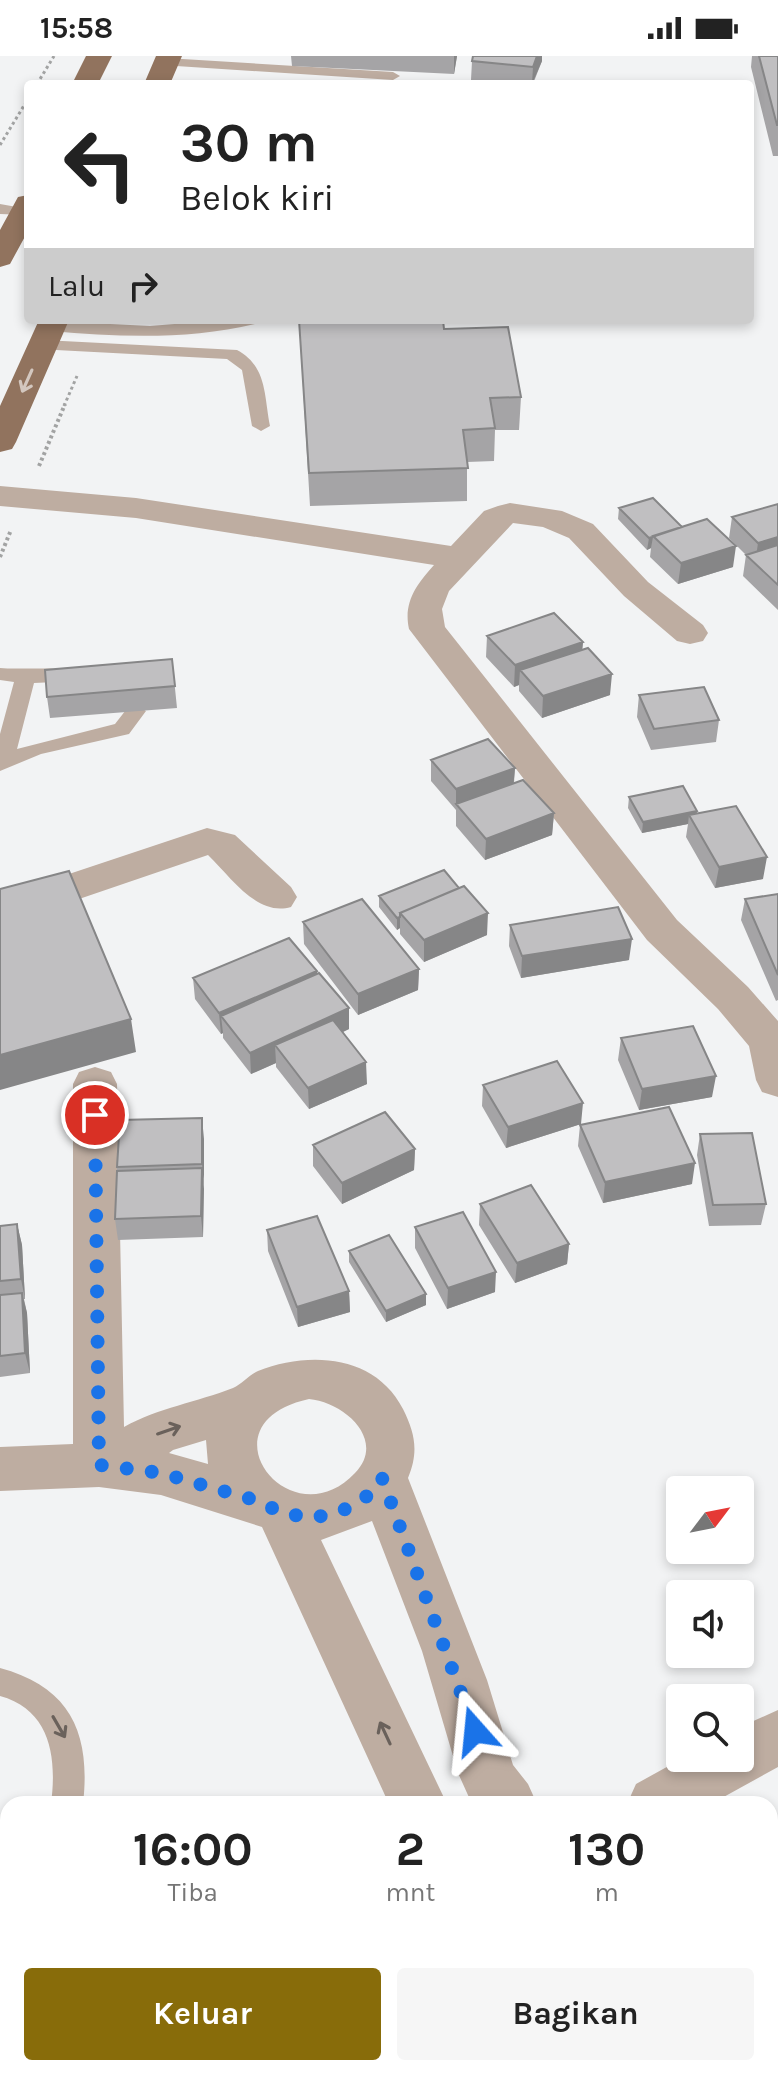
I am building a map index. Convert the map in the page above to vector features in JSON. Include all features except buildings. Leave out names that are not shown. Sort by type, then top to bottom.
[{"type":"main road","points":[[87,80],[99,56]]},
{"type":"main road","points":[[0,258],[17,208]]},
{"type":"main road","points":[[0,442],[49,330]]},
{"type":"street","points":[[13,496],[136,508],[459,558]]},
{"type":"street","points":[[690,633],[636,589],[581,531],[550,518],[510,513],[496,518],[459,558],[424,604],[422,615],[427,629],[662,930],[733,998],[770,1041],[778,1080]]},
{"type":"street","points":[[0,912],[207,841],[221,845],[277,897]]},
{"type":"street","points":[[95,1084],[99,1465]]},
{"type":"street","points":[[0,1469],[99,1465],[161,1473],[270,1507],[312,1518],[340,1512],[365,1498],[382,1478],[389,1463],[391,1439],[383,1416],[360,1393],[336,1381],[309,1378],[270,1388],[249,1404],[239,1417],[231,1440],[232,1464],[239,1482],[270,1507],[414,1796]]},
{"type":"street","points":[[99,1465],[157,1434],[249,1404]]},
{"type":"street","points":[[382,1478],[469,1709],[487,1775],[498,1796]]},
{"type":"street","points":[[754,1749],[778,1737]]},
{"type":"street","points":[[670,1796],[712,1772]]},
{"type":"lane","points":[[164,67],[393,76]]},
{"type":"lane","points":[[49,330],[169,331],[231,324]]},
{"type":"lane","points":[[49,330],[89,348],[231,354],[246,362],[251,370],[261,426]]},
{"type":"lane","points":[[0,674],[25,677],[101,674]]},
{"type":"lane","points":[[1,763],[25,677]]},
{"type":"lane","points":[[1,763],[35,749],[122,729],[136,711]]},
{"type":"lane","points":[[0,1682],[18,1684],[46,1706],[65,1734],[68,1796]]},
{"type":"path","points":[[39,80],[54,56]]},
{"type":"path","points":[[0,145],[24,106]]},
{"type":"path","points":[[0,557],[13,496],[89,348]]},
{"type":"route","points":[[95,1115],[99,1465],[161,1473],[258,1501],[282,1513],[312,1518],[340,1512],[365,1498],[382,1478],[475,1731]]}]
